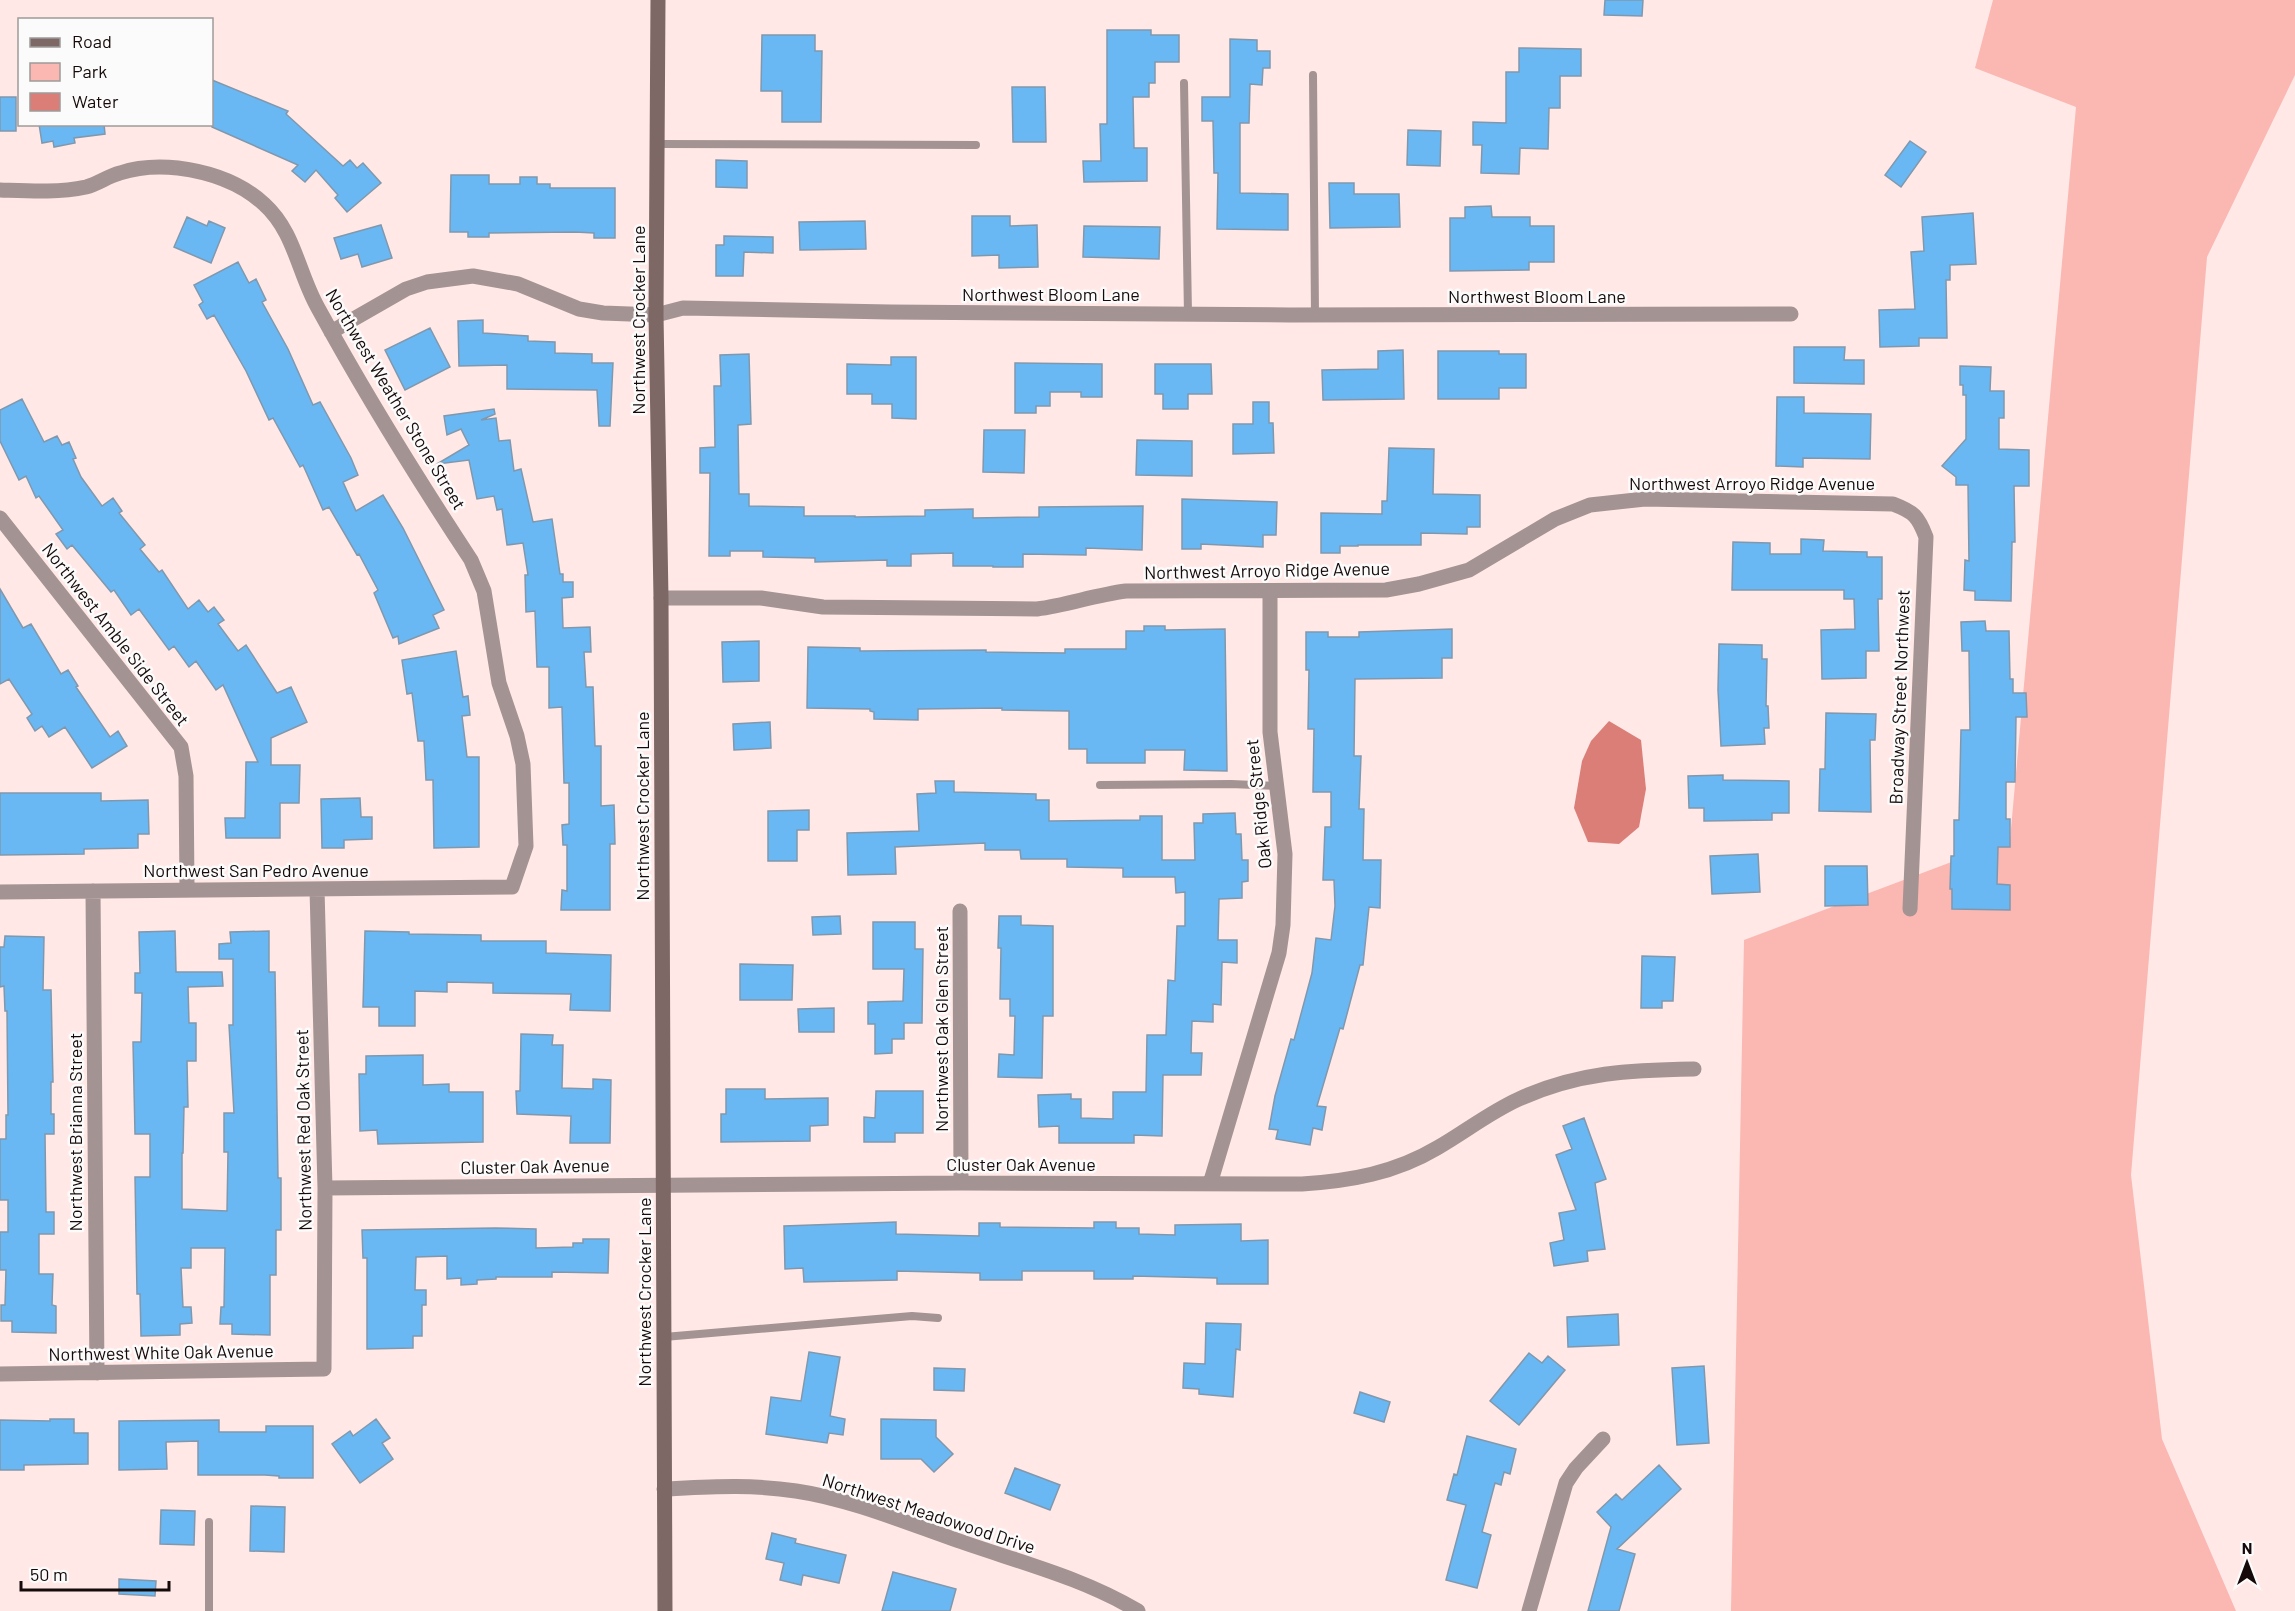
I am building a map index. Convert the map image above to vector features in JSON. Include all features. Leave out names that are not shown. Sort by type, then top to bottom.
[{"type":"street","name":"Northwest Crocker Lane","points":[[658,0],[656,315],[661,598],[664,1611]]},
{"type":"street","name":"Northwest Weather Stone Street","points":[[0,190],[40,191],[87,186],[120,173],[145,168],[176,168],[209,173],[237,184],[265,205],[284,227],[313,299],[331,332],[471,560],[484,591],[499,683],[517,736],[523,764],[526,846],[512,887]]},
{"type":"street","name":"Northwest Bloom Lane","points":[[331,332],[406,289],[427,282],[473,276],[518,284],[579,309],[603,313],[656,315],[683,308],[1315,315],[1791,314]]},
{"type":"street","name":"Northwest Arroyo Ridge Avenue","points":[[661,598],[761,598],[823,607],[1037,609],[1057,606],[1098,594],[1126,591],[1386,590],[1429,582],[1469,570],[1555,519],[1590,505],[1645,499],[1893,504]]},
{"type":"street","name":"Broadway Street Northwest","points":[[1893,504],[1908,509],[1918,518],[1926,537],[1910,909]]},
{"type":"street","name":"Northwest Amble Side Street","points":[[0,519],[181,747],[186,776],[188,888]]},
{"type":"street","name":"Oak Ridge Street","points":[[1210,1184],[1279,953],[1283,925],[1285,854],[1270,732],[1270,591]]},
{"type":"street","name":"Northwest San Pedro Avenue","points":[[0,892],[188,888],[317,890],[512,887]]},
{"type":"street","name":"Northwest Red Oak Street","points":[[317,890],[325,1188],[324,1369]]},
{"type":"street","name":"Northwest Brianna Street","points":[[93,891],[96,1372]]},
{"type":"street","name":"Northwest Oak Glen Street","points":[[960,911],[961,1183]]},
{"type":"street","name":"Cluster Oak Avenue","points":[[325,1188],[663,1184],[1302,1184],[1340,1182],[1372,1175],[1408,1163],[1519,1099],[1550,1086],[1588,1076],[1628,1070],[1694,1069]]},
{"type":"street","name":"Northwest White Oak Avenue","points":[[0,1374],[324,1369]]},
{"type":"street","points":[[1529,1611],[1566,1483],[1576,1468],[1603,1439]]},
{"type":"street","name":"Northwest Meadowood Drive","points":[[664,1489],[761,1487],[797,1491],[839,1501],[1075,1581],[1138,1611]]},
{"type":"lane","points":[[1313,75],[1315,315]]},
{"type":"lane","points":[[1184,83],[1188,314]]},
{"type":"lane","points":[[657,144],[976,145]]},
{"type":"lane","points":[[1100,785],[1275,786]]},
{"type":"lane","points":[[664,1337],[912,1316],[938,1318]]},
{"type":"lane","points":[[209,1522],[209,1611]]},
{"type":"green space","points":[[1993,0],[2295,0],[2295,75],[2207,257],[2131,1175],[2162,1439],[2236,1611],[1731,1611],[1744,940],[2010,840],[2076,107],[1975,68]]},
{"type":"water","points":[[1609,721],[1641,740],[1646,789],[1639,827],[1619,844],[1588,842],[1574,808],[1582,761],[1591,741]]},
{"type":"building","points":[[1605,0],[1643,0],[1642,16],[1604,15]]},
{"type":"building","points":[[1107,30],[1151,30],[1151,35],[1179,35],[1179,62],[1155,62],[1155,83],[1149,83],[1149,97],[1133,97],[1134,148],[1147,148],[1147,181],[1084,182],[1083,161],[1101,161],[1100,124],[1107,124]]},
{"type":"building","points":[[762,35],[815,35],[815,51],[822,51],[821,122],[782,122],[782,91],[761,91]]},
{"type":"building","points":[[1230,39],[1257,40],[1257,51],[1270,51],[1270,68],[1263,68],[1262,85],[1250,84],[1249,123],[1240,123],[1240,193],[1288,194],[1288,230],[1217,229],[1218,173],[1214,173],[1213,121],[1202,121],[1202,97],[1230,97]]},
{"type":"building","points":[[1519,48],[1581,49],[1581,76],[1560,76],[1560,108],[1549,108],[1548,149],[1520,148],[1519,174],[1481,173],[1482,145],[1473,145],[1473,122],[1506,123],[1506,72],[1519,72]]},
{"type":"building","points":[[213,80],[288,111],[286,114],[343,166],[350,160],[357,168],[363,163],[381,183],[347,212],[335,198],[338,195],[316,170],[305,182],[292,171],[298,165],[212,127]]},
{"type":"building","points":[[1012,87],[1045,87],[1046,142],[1013,142]]},
{"type":"building","points":[[0,97],[16,97],[16,131],[0,131]]},
{"type":"building","points":[[39,126],[104,126],[105,134],[74,138],[75,143],[54,147],[53,141],[42,143]]},
{"type":"building","points":[[1408,130],[1441,131],[1440,166],[1407,165]]},
{"type":"building","points":[[1910,141],[1926,152],[1901,187],[1885,175]]},
{"type":"building","points":[[716,160],[747,161],[747,188],[716,187]]},
{"type":"building","points":[[451,175],[489,175],[489,184],[520,184],[520,177],[537,177],[537,184],[550,184],[550,188],[615,188],[615,238],[594,238],[594,233],[575,232],[489,233],[489,237],[468,237],[468,232],[450,232]]},
{"type":"building","points":[[1329,183],[1354,183],[1354,194],[1399,194],[1400,227],[1330,228]]},
{"type":"building","points":[[1491,206],[1492,217],[1530,217],[1530,226],[1554,226],[1554,262],[1529,262],[1529,270],[1450,271],[1450,218],[1465,218],[1465,207]]},
{"type":"building","points":[[1973,213],[1976,264],[1950,265],[1950,280],[1946,280],[1947,338],[1919,338],[1919,346],[1880,347],[1879,310],[1915,309],[1911,252],[1924,251],[1922,217]]},
{"type":"building","points":[[972,216],[1010,216],[1010,226],[1037,225],[1038,267],[999,268],[999,255],[972,256]]},
{"type":"building","points":[[187,217],[207,226],[209,221],[225,228],[211,263],[174,247]]},
{"type":"building","points":[[865,221],[866,249],[800,250],[799,222]]},
{"type":"building","points":[[381,225],[392,258],[362,267],[358,254],[341,259],[334,238]]},
{"type":"building","points":[[1084,226],[1160,227],[1159,259],[1083,257]]},
{"type":"building","points":[[724,236],[773,237],[773,253],[744,252],[743,276],[716,276],[716,245],[724,245]]},
{"type":"building","points":[[238,262],[249,283],[256,279],[266,300],[262,302],[288,349],[313,405],[320,402],[351,458],[358,475],[343,482],[356,511],[383,495],[403,528],[444,610],[433,615],[439,628],[399,644],[398,636],[393,638],[374,593],[378,590],[359,554],[357,555],[329,507],[323,510],[303,465],[300,467],[273,418],[269,420],[246,371],[214,315],[207,319],[199,305],[203,302],[194,285]]},
{"type":"building","points":[[483,320],[483,333],[528,336],[528,341],[555,342],[555,353],[592,354],[592,363],[613,363],[610,426],[599,426],[597,390],[507,389],[507,365],[459,366],[458,321]]},
{"type":"building","points":[[430,328],[450,367],[405,390],[385,350]]},
{"type":"building","points":[[1794,347],[1845,347],[1844,360],[1864,360],[1864,384],[1794,383]]},
{"type":"building","points":[[1403,350],[1404,399],[1323,400],[1322,370],[1378,369],[1378,351]]},
{"type":"building","points":[[1438,351],[1499,351],[1499,354],[1526,354],[1526,388],[1499,388],[1499,399],[1438,399]]},
{"type":"building","points":[[749,354],[751,424],[738,425],[739,494],[749,494],[749,506],[804,507],[804,516],[855,517],[925,516],[925,510],[973,509],[973,518],[1039,517],[1039,507],[1143,506],[1142,550],[1086,548],[1086,555],[1023,554],[1023,567],[953,566],[953,553],[911,554],[911,566],[887,566],[887,560],[815,562],[815,558],[763,557],[763,551],[730,551],[730,556],[709,556],[710,473],[700,473],[700,448],[715,447],[714,386],[721,386],[720,355]]},
{"type":"building","points":[[891,357],[916,357],[916,419],[892,418],[892,404],[872,404],[872,394],[847,394],[847,364],[891,365]]},
{"type":"building","points":[[1015,363],[1102,364],[1102,397],[1081,397],[1081,392],[1050,392],[1050,406],[1036,406],[1036,413],[1015,413]]},
{"type":"building","points":[[1155,364],[1211,364],[1212,394],[1188,394],[1188,409],[1163,409],[1163,394],[1155,394]]},
{"type":"building","points":[[1960,366],[1991,367],[1990,391],[2004,391],[2004,418],[1999,418],[1999,449],[2029,450],[2029,486],[2014,486],[2015,542],[2012,542],[2011,601],[1975,600],[1975,591],[1964,590],[1965,560],[1969,561],[1968,485],[1956,485],[1956,477],[1942,466],[1966,439],[1966,395],[1963,395],[1963,385],[1960,385]]},
{"type":"building","points":[[1777,397],[1804,397],[1804,413],[1871,414],[1870,459],[1803,458],[1803,467],[1776,466]]},
{"type":"building","points":[[22,399],[44,442],[57,436],[62,445],[69,442],[81,477],[102,506],[113,498],[122,511],[119,513],[145,545],[140,549],[159,572],[162,570],[188,609],[199,600],[208,612],[214,607],[224,620],[218,624],[238,651],[246,645],[277,693],[291,687],[307,722],[271,738],[271,765],[300,765],[299,803],[280,803],[280,838],[226,838],[225,818],[245,818],[246,762],[258,762],[223,685],[216,690],[196,661],[189,667],[174,646],[169,650],[139,609],[131,615],[114,590],[111,592],[72,545],[67,549],[56,534],[63,530],[39,496],[36,498],[26,476],[19,480],[0,441],[0,410]]},
{"type":"building","points":[[1253,402],[1269,402],[1269,423],[1273,423],[1274,453],[1233,454],[1233,424],[1253,424]]},
{"type":"building","points":[[494,409],[495,414],[481,420],[496,418],[499,441],[510,440],[514,471],[521,469],[533,522],[552,519],[560,574],[563,574],[563,582],[573,582],[573,597],[562,598],[563,628],[590,627],[591,652],[584,652],[586,687],[593,687],[595,746],[601,746],[601,806],[614,805],[615,844],[610,844],[610,910],[561,910],[562,890],[567,891],[567,845],[563,845],[562,825],[569,824],[569,783],[564,783],[562,707],[549,708],[549,667],[537,667],[535,611],[526,612],[525,575],[528,575],[523,543],[507,545],[502,509],[497,510],[494,496],[477,499],[469,460],[437,464],[469,445],[461,429],[447,435],[444,416]]},
{"type":"building","points":[[984,430],[1025,430],[1024,473],[983,472]]},
{"type":"building","points":[[1137,440],[1192,441],[1192,476],[1136,475]]},
{"type":"building","points":[[1389,448],[1434,449],[1433,494],[1480,495],[1480,527],[1467,527],[1467,534],[1421,533],[1421,545],[1340,546],[1340,553],[1321,553],[1321,513],[1382,514],[1382,501],[1387,501]]},
{"type":"building","points":[[1182,499],[1277,502],[1276,535],[1263,535],[1263,547],[1201,544],[1201,549],[1182,549]]},
{"type":"building","points":[[1801,539],[1824,540],[1823,551],[1867,552],[1867,557],[1882,557],[1882,599],[1878,599],[1879,651],[1866,651],[1866,678],[1822,679],[1821,630],[1855,629],[1854,599],[1844,599],[1844,590],[1732,590],[1733,542],[1770,543],[1770,554],[1801,554]]},
{"type":"building","points":[[0,589],[23,628],[31,624],[61,674],[68,670],[78,686],[76,687],[110,737],[118,731],[127,746],[92,768],[65,727],[49,737],[42,726],[35,731],[27,718],[32,714],[9,679],[0,684]]},
{"type":"building","points":[[1985,621],[1986,631],[2009,631],[2010,679],[2013,679],[2013,693],[2026,693],[2027,717],[2016,717],[2015,782],[2006,782],[2006,819],[2010,819],[2010,847],[1998,847],[1997,884],[2010,885],[2010,910],[1952,909],[1952,889],[1950,889],[1951,856],[1954,856],[1954,820],[1959,820],[1961,730],[1970,730],[1969,651],[1962,651],[1961,622]]},
{"type":"building","points":[[1144,626],[1165,626],[1165,630],[1225,629],[1227,771],[1184,770],[1185,750],[1145,750],[1145,763],[1087,763],[1087,749],[1069,749],[1069,711],[1002,710],[1002,708],[918,709],[918,720],[874,719],[874,712],[870,709],[807,708],[808,647],[860,648],[860,651],[986,650],[986,652],[1065,653],[1065,649],[1126,649],[1126,631],[1144,631]]},
{"type":"building","points":[[1452,629],[1452,658],[1442,658],[1442,678],[1355,679],[1354,756],[1361,756],[1359,809],[1364,809],[1363,860],[1381,860],[1380,908],[1369,907],[1363,965],[1360,965],[1343,1029],[1340,1028],[1317,1106],[1326,1107],[1322,1130],[1313,1128],[1310,1145],[1276,1139],[1278,1130],[1269,1129],[1275,1096],[1291,1039],[1294,1040],[1312,973],[1316,938],[1331,940],[1335,906],[1334,880],[1323,880],[1325,827],[1331,827],[1331,792],[1313,792],[1314,729],[1308,729],[1309,670],[1306,670],[1306,632],[1328,632],[1328,637],[1359,637],[1359,632]]},
{"type":"building","points":[[759,641],[759,681],[723,682],[722,642]]},
{"type":"building","points":[[1719,644],[1762,645],[1762,659],[1767,659],[1766,706],[1768,706],[1769,728],[1764,728],[1765,744],[1721,746],[1718,690]]},
{"type":"building","points":[[456,651],[463,697],[468,696],[470,715],[462,716],[467,757],[479,757],[479,847],[434,848],[433,780],[426,780],[424,741],[418,741],[412,693],[407,694],[402,660]]},
{"type":"building","points":[[1826,713],[1876,714],[1875,740],[1870,740],[1871,812],[1819,811],[1820,769],[1825,769]]},
{"type":"building","points":[[770,722],[771,748],[734,750],[733,724]]},
{"type":"building","points":[[1723,775],[1723,780],[1789,781],[1789,813],[1772,813],[1772,820],[1704,821],[1704,808],[1689,808],[1688,776]]},
{"type":"building","points":[[935,781],[954,781],[954,792],[1036,794],[1036,800],[1049,800],[1049,821],[1140,820],[1140,816],[1162,816],[1162,860],[1195,860],[1194,823],[1203,823],[1203,814],[1235,813],[1236,834],[1241,834],[1242,860],[1248,860],[1248,881],[1242,882],[1242,898],[1219,899],[1218,940],[1237,940],[1237,963],[1222,962],[1221,1005],[1213,1004],[1213,1022],[1192,1021],[1191,1053],[1202,1053],[1201,1075],[1163,1075],[1162,1136],[1134,1135],[1134,1143],[1059,1143],[1059,1126],[1039,1127],[1038,1095],[1071,1094],[1071,1099],[1081,1099],[1081,1118],[1113,1119],[1113,1092],[1146,1092],[1147,1035],[1166,1035],[1168,980],[1175,981],[1177,926],[1185,926],[1185,892],[1176,893],[1175,877],[1123,877],[1123,868],[1067,867],[1067,859],[1021,859],[1020,850],[985,850],[985,843],[895,847],[896,874],[848,875],[847,833],[919,831],[917,794],[936,793]]},
{"type":"building","points":[[0,793],[101,793],[101,801],[148,800],[149,834],[138,834],[138,848],[84,849],[84,854],[0,855]]},
{"type":"building","points":[[360,798],[361,817],[372,817],[372,839],[344,840],[344,848],[322,848],[321,799]]},
{"type":"building","points":[[809,810],[809,830],[797,830],[797,861],[768,861],[768,811]]},
{"type":"building","points":[[1758,854],[1760,892],[1712,894],[1710,856]]},
{"type":"building","points":[[1825,866],[1867,866],[1868,905],[1825,906]]},
{"type":"building","points":[[840,916],[841,934],[813,935],[812,917]]},
{"type":"building","points":[[999,916],[1021,916],[1021,925],[1053,926],[1053,1016],[1043,1016],[1042,1078],[998,1077],[999,1054],[1014,1055],[1015,1016],[1010,1016],[1010,999],[1000,999]]},
{"type":"building","points":[[873,922],[915,922],[915,949],[923,949],[922,1023],[904,1023],[904,1039],[892,1039],[892,1053],[875,1054],[875,1024],[868,1024],[868,1002],[903,1001],[904,969],[873,969]]},
{"type":"building","points":[[175,931],[176,972],[222,972],[223,986],[188,987],[189,1023],[196,1023],[196,1061],[187,1061],[188,1107],[184,1107],[182,1209],[227,1211],[228,1152],[224,1152],[224,1113],[234,1113],[229,1025],[233,1025],[233,959],[219,959],[219,944],[231,943],[230,932],[269,931],[269,972],[275,972],[278,1178],[281,1178],[281,1230],[276,1230],[276,1275],[270,1275],[270,1335],[232,1334],[232,1324],[220,1324],[221,1307],[224,1307],[225,1248],[191,1248],[191,1268],[181,1268],[183,1307],[191,1307],[192,1323],[180,1324],[180,1335],[141,1336],[140,1294],[137,1294],[135,1177],[150,1177],[150,1134],[135,1134],[133,1042],[141,1042],[142,993],[135,993],[135,973],[140,973],[139,932]]},
{"type":"building","points":[[365,931],[481,935],[481,941],[546,941],[546,953],[611,955],[610,1011],[570,1010],[571,994],[493,993],[493,983],[447,982],[447,992],[415,991],[415,1026],[379,1026],[379,1007],[363,1007]]},
{"type":"building","points":[[5,936],[44,937],[43,990],[51,990],[53,1082],[51,1082],[51,1114],[54,1114],[54,1134],[45,1134],[46,1212],[54,1212],[54,1234],[39,1234],[39,1274],[53,1274],[52,1305],[56,1306],[56,1333],[12,1332],[12,1321],[1,1321],[1,1305],[5,1305],[6,1270],[0,1270],[0,1232],[8,1232],[8,1200],[0,1200],[0,1139],[6,1139],[6,1115],[8,1115],[7,1011],[5,1011],[4,986],[0,987],[0,947],[4,947]]},
{"type":"building","points":[[1642,956],[1675,957],[1673,1001],[1662,1001],[1662,1008],[1641,1008]]},
{"type":"building","points":[[740,964],[793,965],[792,1000],[740,1000]]},
{"type":"building","points":[[834,1008],[834,1032],[799,1032],[798,1009]]},
{"type":"building","points":[[521,1034],[553,1035],[552,1045],[563,1045],[562,1088],[593,1089],[593,1079],[611,1080],[610,1143],[570,1143],[571,1116],[517,1114],[516,1091],[520,1091]]},
{"type":"building","points":[[423,1055],[423,1085],[449,1084],[449,1092],[483,1092],[483,1142],[378,1144],[377,1130],[360,1131],[359,1074],[366,1074],[366,1056]]},
{"type":"building","points":[[726,1089],[765,1089],[765,1099],[828,1098],[828,1125],[810,1126],[810,1141],[721,1142],[721,1114],[726,1114]]},
{"type":"building","points":[[876,1091],[923,1091],[923,1133],[895,1133],[895,1142],[864,1142],[864,1117],[875,1118]]},
{"type":"building","points":[[1584,1118],[1606,1179],[1595,1183],[1605,1249],[1587,1251],[1588,1261],[1554,1266],[1550,1243],[1564,1240],[1559,1213],[1576,1210],[1556,1155],[1572,1149],[1563,1126]]},
{"type":"building","points":[[896,1222],[896,1234],[979,1236],[979,1223],[1000,1223],[1000,1227],[1094,1228],[1094,1222],[1116,1222],[1116,1228],[1139,1228],[1139,1234],[1175,1235],[1175,1225],[1241,1224],[1241,1241],[1268,1240],[1268,1284],[1217,1284],[1217,1278],[1133,1276],[1133,1279],[1094,1279],[1094,1271],[1022,1271],[1022,1280],[980,1280],[980,1273],[897,1271],[897,1280],[804,1282],[803,1268],[785,1269],[784,1226]]},
{"type":"building","points":[[536,1229],[536,1248],[573,1247],[573,1243],[583,1243],[583,1239],[609,1239],[608,1273],[552,1272],[552,1277],[496,1277],[496,1279],[477,1280],[477,1284],[461,1285],[461,1278],[447,1279],[447,1256],[416,1257],[415,1290],[426,1290],[426,1305],[422,1305],[422,1336],[413,1336],[413,1348],[367,1349],[367,1258],[363,1258],[362,1230]]},
{"type":"building","points":[[1618,1314],[1619,1345],[1568,1347],[1567,1317]]},
{"type":"building","points":[[1206,1323],[1241,1324],[1240,1350],[1236,1349],[1233,1397],[1199,1394],[1199,1389],[1183,1388],[1184,1363],[1205,1364]]},
{"type":"building","points":[[809,1352],[840,1357],[830,1416],[845,1419],[843,1435],[829,1433],[827,1443],[766,1434],[771,1397],[801,1401]]},
{"type":"building","points":[[1529,1353],[1542,1363],[1548,1356],[1565,1370],[1519,1425],[1490,1401]]},
{"type":"building","points":[[1704,1366],[1709,1443],[1677,1445],[1672,1368]]},
{"type":"building","points":[[934,1368],[965,1369],[964,1391],[934,1390]]},
{"type":"building","points":[[1360,1392],[1390,1402],[1384,1422],[1354,1413]]},
{"type":"building","points":[[50,1419],[74,1419],[74,1433],[88,1433],[88,1464],[24,1465],[24,1470],[0,1470],[0,1420],[50,1421]]},
{"type":"building","points":[[376,1419],[390,1438],[382,1443],[393,1459],[360,1483],[332,1444],[350,1431],[353,1436]]},
{"type":"building","points":[[881,1419],[936,1420],[936,1437],[953,1454],[934,1472],[921,1459],[881,1459]]},
{"type":"building","points":[[219,1420],[219,1432],[266,1432],[266,1426],[313,1426],[313,1478],[198,1475],[198,1441],[166,1442],[167,1469],[119,1470],[119,1421]]},
{"type":"building","points":[[1467,1436],[1516,1449],[1510,1474],[1504,1472],[1501,1485],[1495,1483],[1482,1532],[1491,1535],[1477,1588],[1446,1580],[1466,1505],[1447,1500],[1454,1474],[1457,1475]]},
{"type":"building","points":[[1659,1465],[1681,1489],[1617,1549],[1635,1554],[1619,1611],[1588,1611],[1611,1527],[1597,1512],[1616,1494],[1622,1500]]},
{"type":"building","points":[[1015,1468],[1060,1485],[1050,1510],[1005,1493]]},
{"type":"building","points":[[251,1506],[285,1507],[284,1552],[250,1551]]},
{"type":"building","points":[[161,1510],[195,1511],[194,1545],[160,1544]]},
{"type":"building","points":[[772,1533],[796,1539],[795,1543],[846,1555],[839,1583],[803,1575],[801,1585],[780,1580],[784,1563],[766,1559]]},
{"type":"building","points":[[893,1572],[956,1589],[950,1611],[882,1611]]},
{"type":"building","points":[[119,1579],[156,1581],[155,1596],[119,1594]]}]
